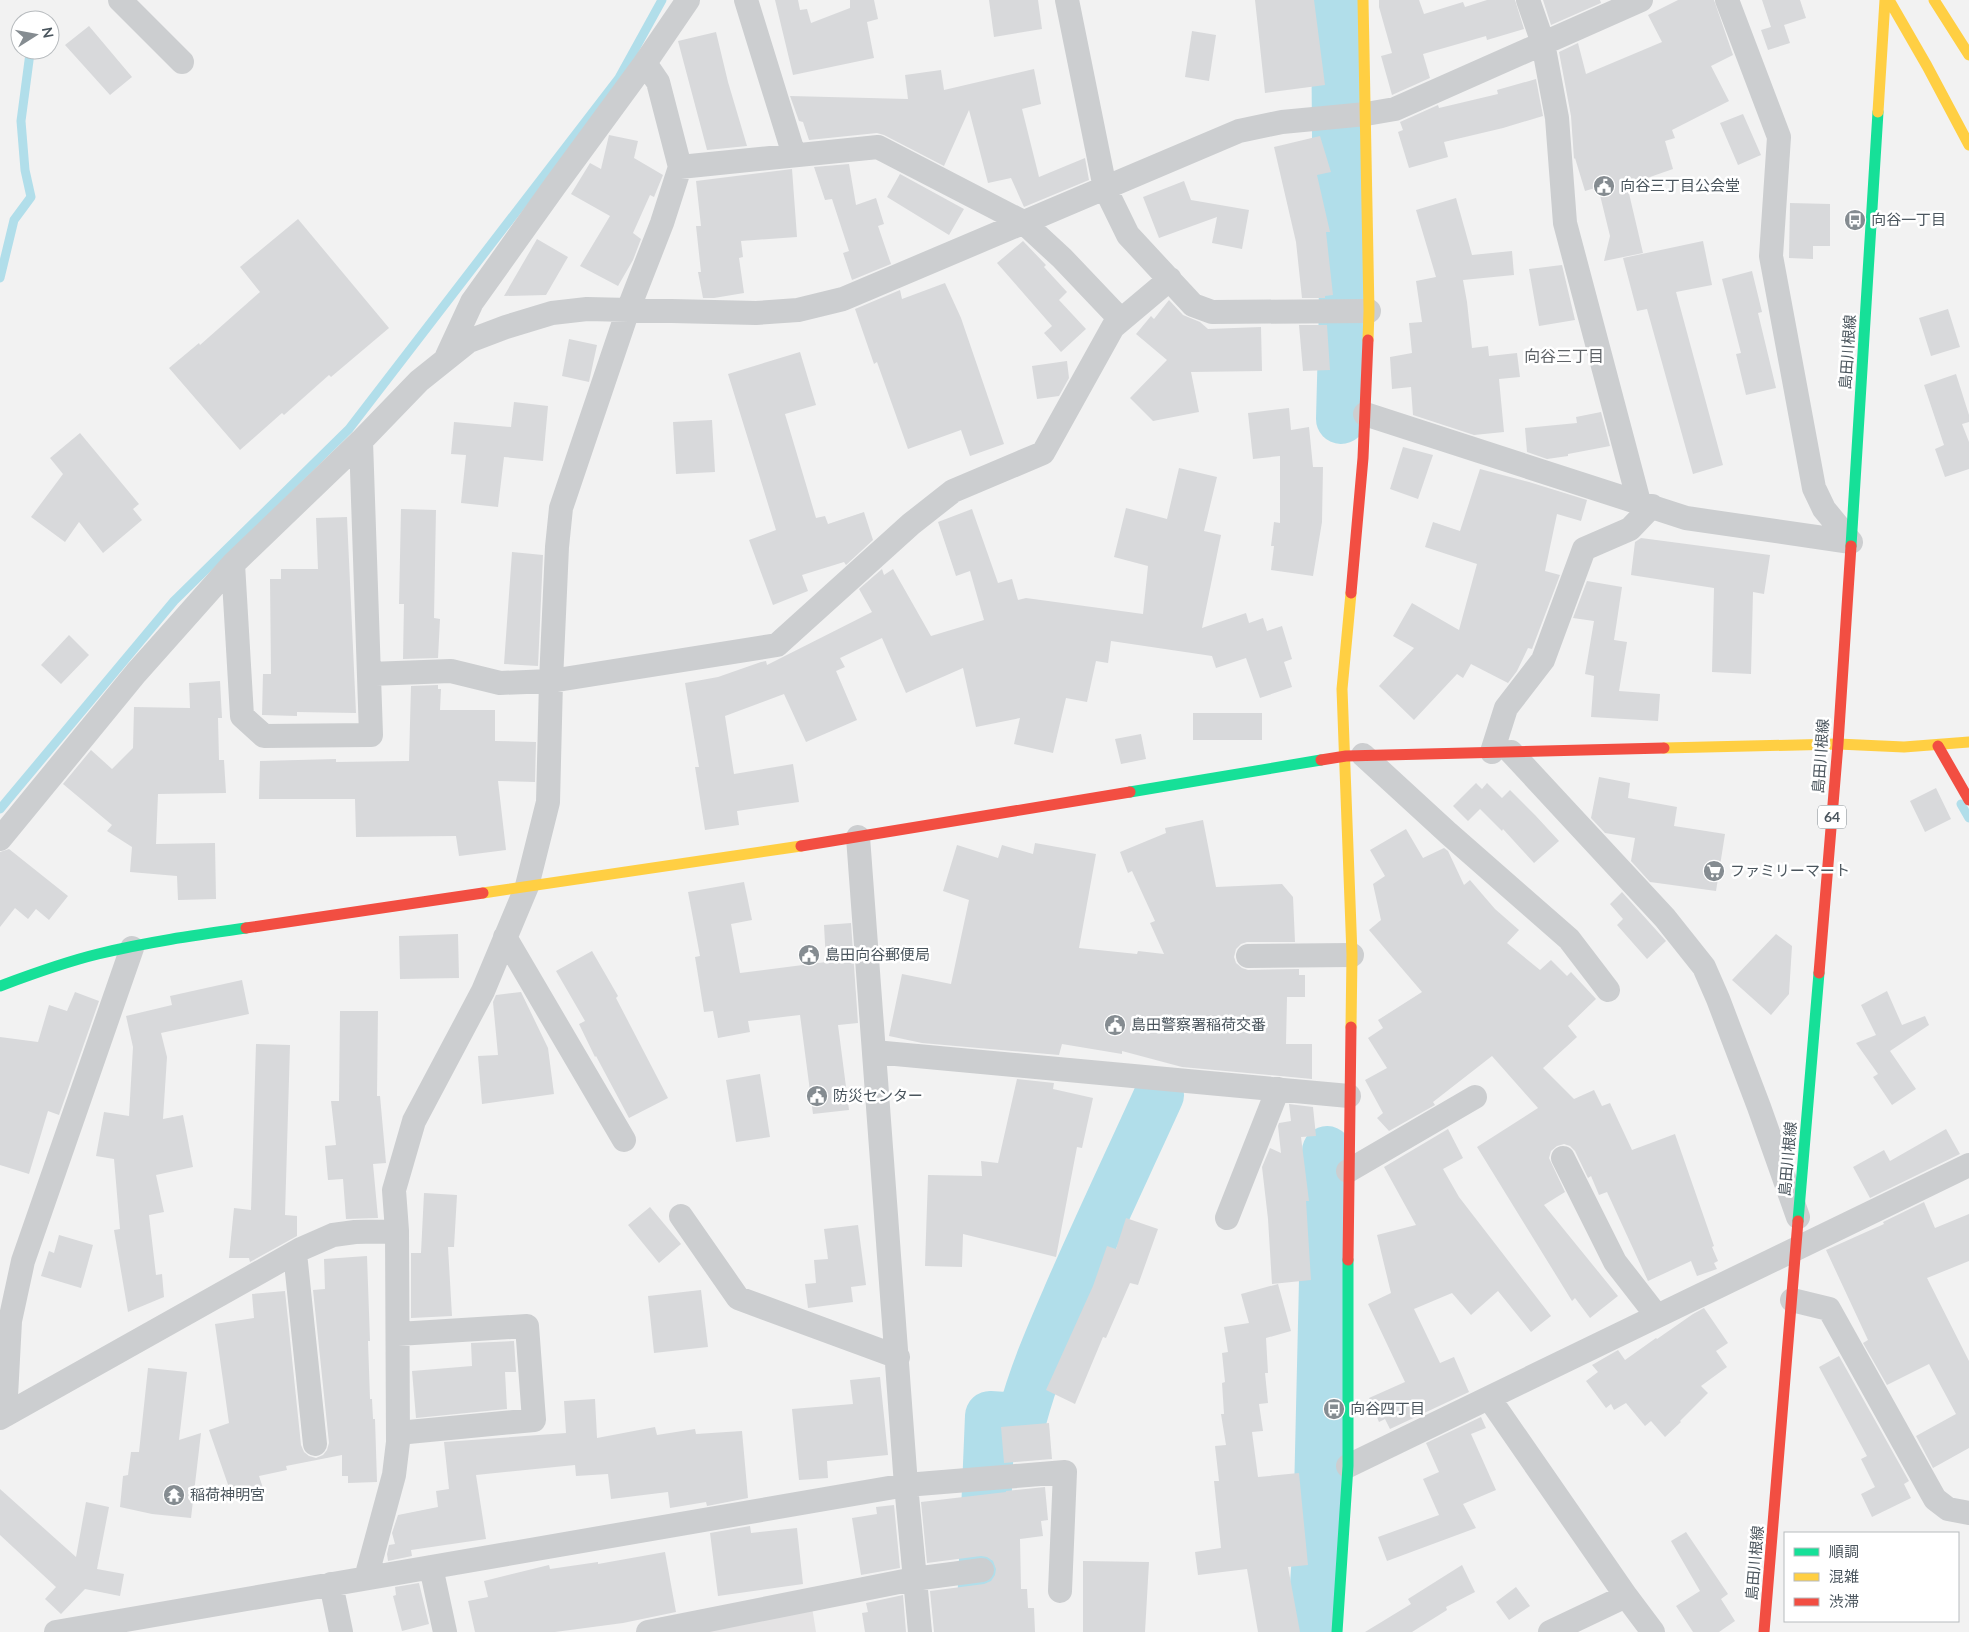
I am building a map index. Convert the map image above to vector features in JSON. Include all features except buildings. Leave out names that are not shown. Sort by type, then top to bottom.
[{"type":"main road","points":[[1337,1632],[1348,1466],[1348,1171],[1354,756],[1342,689],[1363,458],[1369,311],[1363,0]]},
{"type":"main road","name":"島田川根線","points":[[1764,1632],[1838,744],[1885,0]]},
{"type":"main road","points":[[1890,0],[1969,146]]},
{"type":"main road","points":[[1934,0],[1969,55]]},
{"type":"main road","points":[[0,986],[98,954],[179,938],[858,837],[1354,756],[1838,744],[1855,746],[1938,746],[1969,742]]},
{"type":"main road","points":[[1938,746],[1969,800]]},
{"type":"street","points":[[120,0],[182,62]]},
{"type":"street","points":[[445,360],[472,302],[554,186],[645,64],[688,0]]},
{"type":"street","points":[[746,0],[794,155]]},
{"type":"street","points":[[1067,0],[1105,188],[1128,235],[1194,304],[1212,312],[1369,311]]},
{"type":"street","points":[[1528,0],[1543,43],[1557,118],[1565,223],[1645,504],[1630,529],[1584,549],[1543,660],[1506,708],[1502,752],[1664,918],[1704,967],[1752,1089],[1798,1218]]},
{"type":"street","points":[[0,839],[136,673],[233,564],[361,441],[419,381],[469,341],[552,313],[587,309],[756,314],[798,310],[843,298],[1238,131],[1282,122],[1366,114],[1395,109],[1641,0]]},
{"type":"street","points":[[1726,0],[1779,137],[1771,256],[1814,488],[1824,509],[1851,542]]},
{"type":"street","points":[[366,1578],[394,1475],[398,1432],[397,1231],[394,1190],[414,1121],[482,990],[527,886],[548,802],[551,681],[557,547],[561,508],[628,310],[662,224],[680,167],[658,82],[645,64]]},
{"type":"street","points":[[680,167],[878,147],[1023,222],[1062,258],[1121,320]]},
{"type":"street","points":[[369,674],[451,671],[500,683],[551,681],[776,645],[911,524],[953,491],[1043,453],[1113,327],[1170,279]]},
{"type":"street","points":[[1365,414],[1686,518],[1851,542]]},
{"type":"street","points":[[233,564],[242,716],[264,736],[371,735],[361,441]]},
{"type":"street","points":[[1354,756],[1448,833],[1569,939],[1608,990]]},
{"type":"street","points":[[858,837],[906,1485],[920,1632]]},
{"type":"street","points":[[505,937],[624,1140]]},
{"type":"street","points":[[2,1416],[10,1321],[23,1261],[132,948]]},
{"type":"street","points":[[1248,956],[1352,955]]},
{"type":"street","points":[[874,1052],[1349,1096]]},
{"type":"street","points":[[1227,1218],[1278,1089]]},
{"type":"street","points":[[1348,1171],[1475,1096]]},
{"type":"street","points":[[1563,1158],[1615,1262],[1657,1316]]},
{"type":"street","points":[[1348,1466],[1969,1164]]},
{"type":"street","points":[[682,1216],[738,1298],[898,1357]]},
{"type":"street","points":[[2,1416],[295,1252],[333,1236],[355,1232],[397,1231]]},
{"type":"street","points":[[295,1252],[316,1444]]},
{"type":"street","points":[[1792,1300],[1829,1309],[1934,1499],[1948,1509],[1969,1513]]},
{"type":"street","points":[[398,1334],[527,1326],[534,1420],[398,1432]]},
{"type":"street","points":[[1489,1398],[1653,1632]]},
{"type":"street","points":[[56,1632],[906,1485],[1065,1472],[1060,1591]]},
{"type":"street","points":[[431,1567],[446,1632]]},
{"type":"street","points":[[648,1632],[914,1579],[982,1570]]},
{"type":"street","points":[[331,1584],[340,1632]]},
{"type":"street","points":[[1550,1632],[1626,1596]]},
{"type":"shaded area","points":[[812,1607],[816,1632],[681,1632]]},
{"type":"waterway","points":[[0,809],[174,601],[349,429],[619,78],[662,0]]},
{"type":"waterway","points":[[1336,0],[1337,136],[1344,305],[1341,419]]},
{"type":"waterway","points":[[0,278],[14,220],[31,197],[25,170],[21,121],[29,60]]},
{"type":"waterway","points":[[1961,804],[1969,818]]},
{"type":"waterway","points":[[981,1632],[990,1416],[1022,1418],[1038,1368],[1058,1319],[1159,1095]]},
{"type":"waterway","points":[[1312,1632],[1318,1538],[1327,1151]]},
{"type":"traffic: fast","points":[[1851,546],[1878,112]]},
{"type":"traffic: fast","points":[[1130,792],[1321,760]]},
{"type":"traffic: fast","points":[[0,986],[61,964],[98,954],[153,942],[246,928]]},
{"type":"traffic: fast","points":[[1798,1221],[1819,973]]},
{"type":"traffic: fast","points":[[1337,1632],[1348,1466],[1348,1260]]},
{"type":"traffic: slow","points":[[1363,0],[1368,340]]},
{"type":"traffic: slow","points":[[1878,112],[1885,0]]},
{"type":"traffic: slow","points":[[1889,0],[1969,145]]},
{"type":"traffic: slow","points":[[1934,0],[1969,55]]},
{"type":"traffic: slow","points":[[1351,593],[1342,689],[1352,955],[1351,1027]]},
{"type":"traffic: slow","points":[[1664,748],[1838,744],[1904,747],[1969,742]]},
{"type":"traffic: slow","points":[[483,893],[801,846]]},
{"type":"traffic: jam","points":[[1351,593],[1363,458],[1368,340]]},
{"type":"traffic: jam","points":[[1819,973],[1838,744],[1851,546]]},
{"type":"traffic: jam","points":[[1938,746],[1969,800]]},
{"type":"traffic: jam","points":[[1321,760],[1346,756],[1664,748]]},
{"type":"traffic: jam","points":[[801,846],[1130,792]]},
{"type":"traffic: jam","points":[[246,928],[483,893]]},
{"type":"traffic: jam","points":[[1348,1260],[1351,1027]]},
{"type":"traffic: jam","points":[[1764,1632],[1798,1221]]},
{"type":"place","name":"向谷三丁目公会堂","points":[[1604,186]]},
{"type":"place","name":"向谷一丁目","points":[[1855,220]]},
{"type":"place","name":"ファミリーマート","points":[[1714,871]]},
{"type":"place","name":"島田向谷郵便局","points":[[809,955]]},
{"type":"place","name":"島田警察署稲荷交番","points":[[1115,1025]]},
{"type":"place","name":"防災センター","points":[[817,1096]]},
{"type":"place","name":"向谷四丁目","points":[[1334,1409]]},
{"type":"place","name":"稲荷神明宮","points":[[174,1495]]},
{"type":"district","name":"向谷三丁目","points":[[1564,356]]}]
